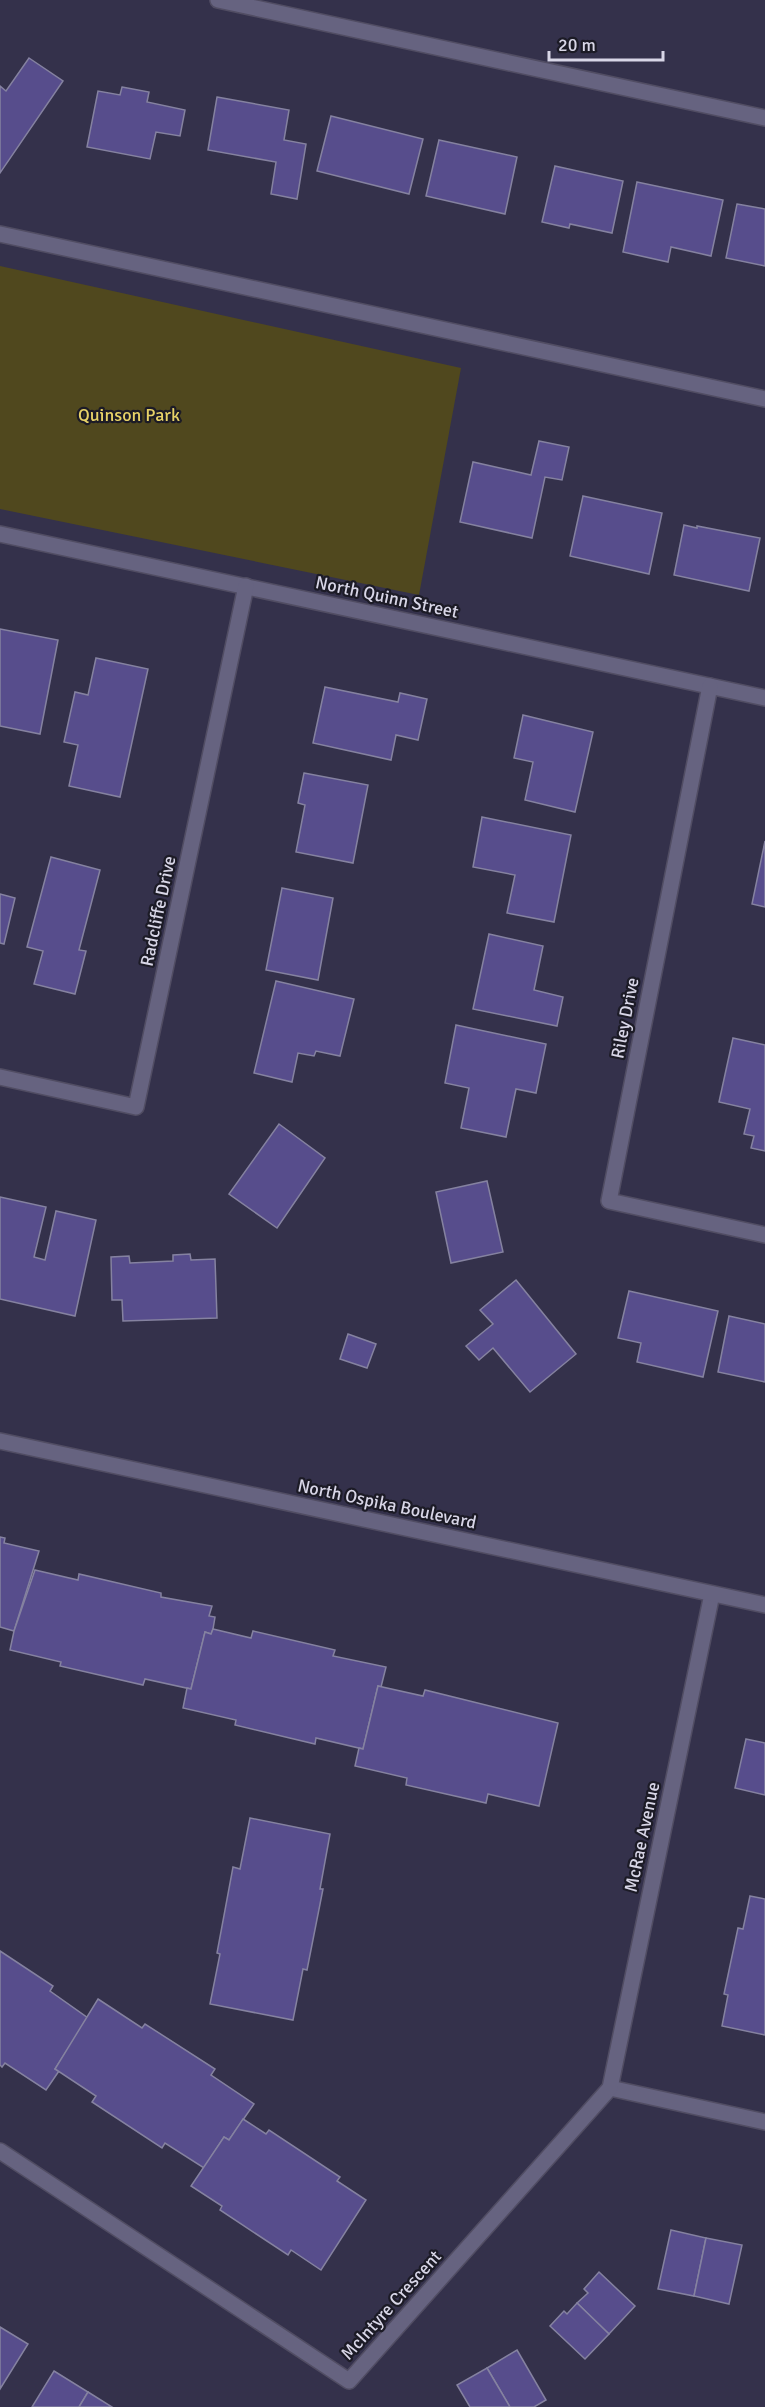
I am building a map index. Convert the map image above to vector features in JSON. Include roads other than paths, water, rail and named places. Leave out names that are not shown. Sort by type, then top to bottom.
[{"type":"street","points":[[218,0],[765,118]]},
{"type":"street","points":[[0,234],[765,399]]},
{"type":"street","name":"North Quinn Street","points":[[0,534],[765,698]]},
{"type":"street","name":"Radcliffe Drive","points":[[0,1077],[136,1107],[246,586]]},
{"type":"street","name":"Riley Drive","points":[[710,686],[609,1201],[765,1234]]},
{"type":"street","name":"North Ospika Boulevard","points":[[0,1441],[765,1605]]},
{"type":"street","name":"McRae Avenue","points":[[610,2088],[712,1594]]},
{"type":"street","points":[[610,2088],[765,2122]]},
{"type":"street","name":"McIntyre Crescent","points":[[0,2151],[349,2381],[610,2088]]},
{"type":"park label","name":"Quinson Park","points":[[129,415]]}]
